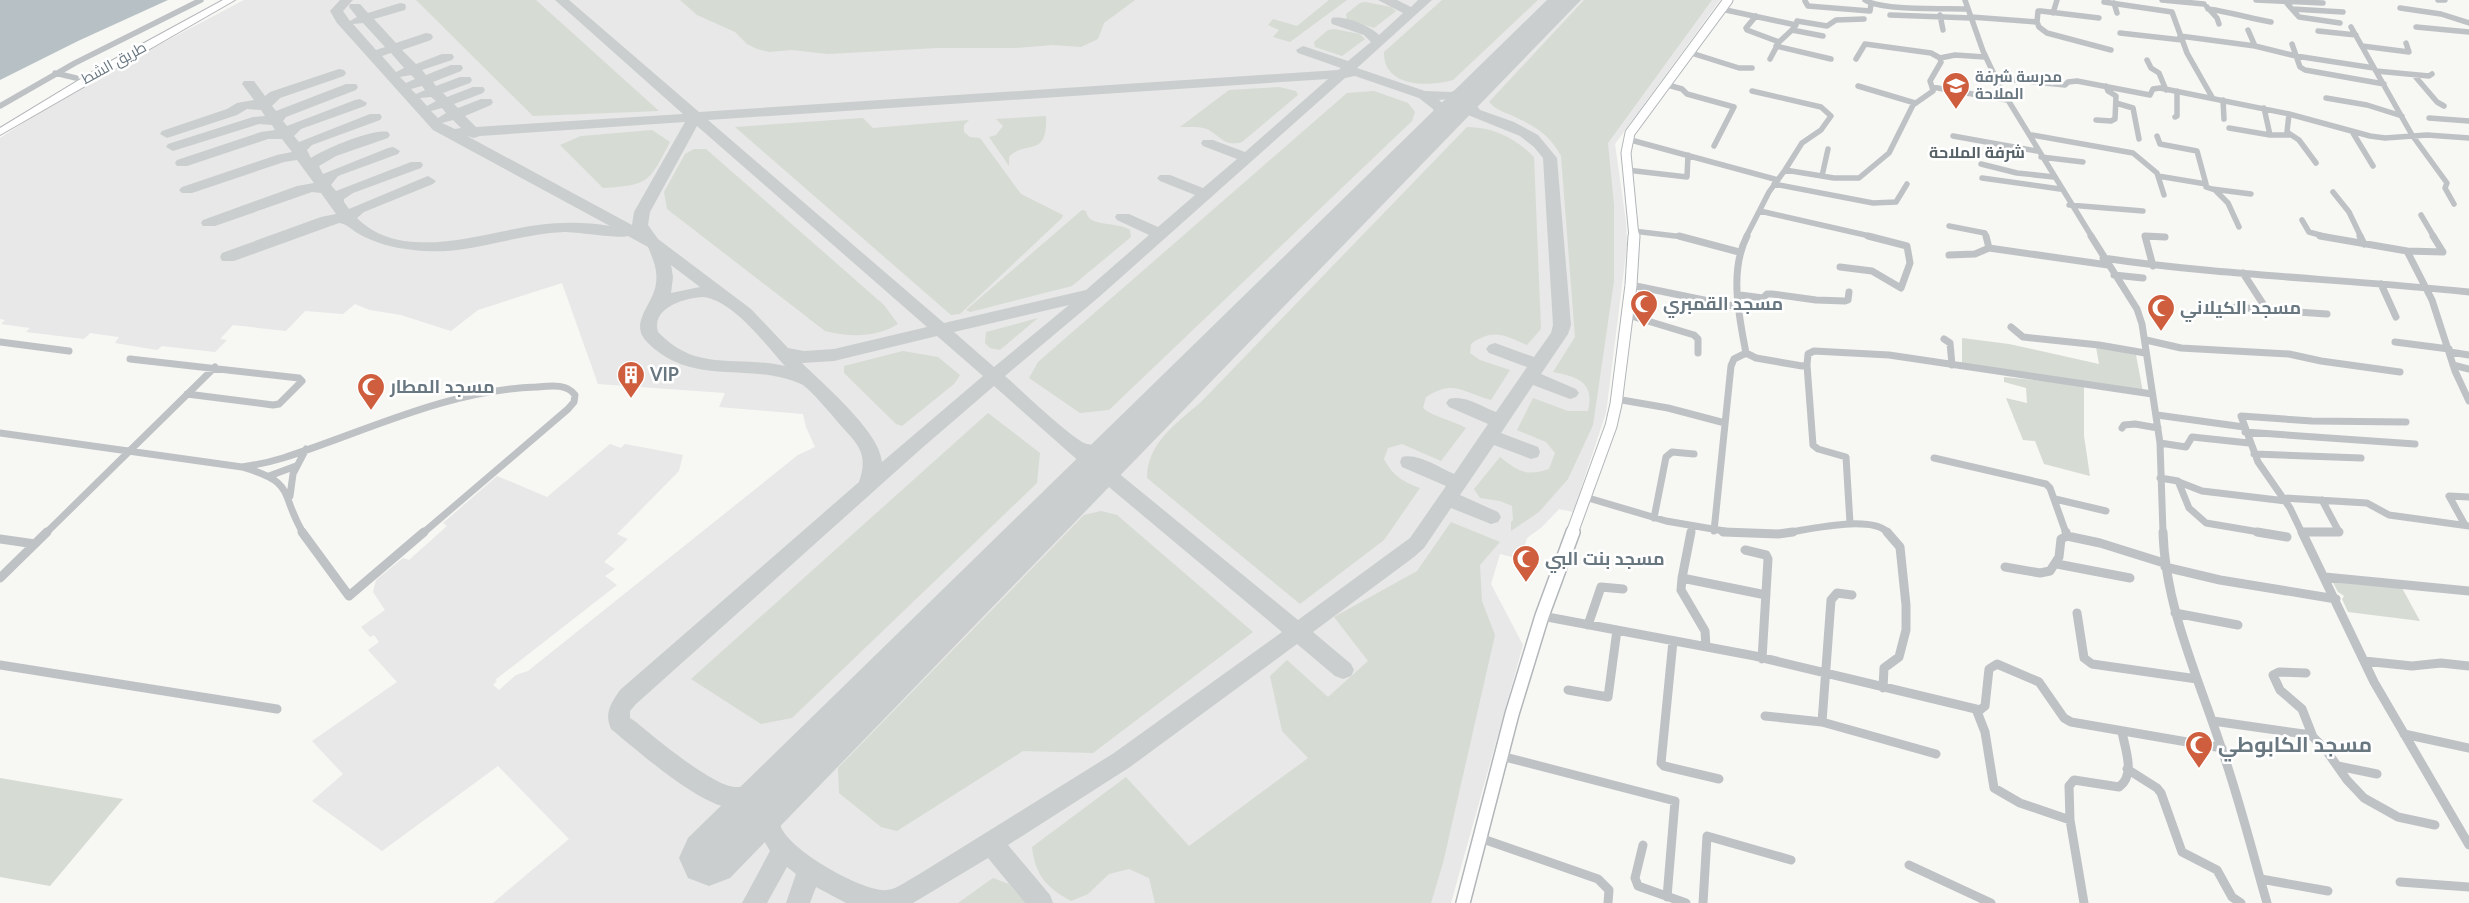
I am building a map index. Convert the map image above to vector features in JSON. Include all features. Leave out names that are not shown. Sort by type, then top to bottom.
[{"type":"highway","name":"طريق الشط","points":[[0,124],[76,78],[218,0]]},
{"type":"highway","name":"طريق الشط","points":[[0,132],[92,76],[230,0]]},
{"type":"main road","points":[[1463,903],[1501,756],[1542,616],[1611,426],[1631,285],[1633,231],[1627,139],[1664,84],[1724,4]]},
{"type":"street","points":[[0,106],[55,73],[201,0]]},
{"type":"street","points":[[1865,0],[1871,4],[1934,7],[1970,14],[2037,22]]},
{"type":"street","points":[[1931,0],[1934,7]]},
{"type":"street","points":[[1965,0],[1985,57],[2006,100],[2032,135],[2039,154],[2069,205],[2137,309],[2146,340],[2145,353],[2157,415],[2160,443],[2165,565],[2175,613],[2222,748],[2267,903]]},
{"type":"street","points":[[2053,13],[2057,0]]},
{"type":"street","points":[[2162,0],[2204,4],[2239,13],[2248,18],[2271,22]]},
{"type":"street","points":[[2259,0],[2323,3]]},
{"type":"street","points":[[2284,0],[2299,17],[2340,23]]},
{"type":"street","points":[[2438,0],[2445,0]]},
{"type":"street","points":[[1805,1],[1808,6],[1870,11],[1871,4]]},
{"type":"street","points":[[2104,2],[2172,12],[2181,38],[2212,97]]},
{"type":"street","points":[[2114,3],[2117,14]]},
{"type":"street","points":[[1724,4],[1756,16],[1823,36]]},
{"type":"street","points":[[2204,4],[2218,18],[2218,24]]},
{"type":"street","points":[[2400,8],[2441,14],[2469,23]]},
{"type":"street","points":[[2292,9],[2343,12]]},
{"type":"street","points":[[2099,18],[2038,11],[2037,22],[2039,27],[2047,33],[2111,50]]},
{"type":"street","points":[[1890,15],[1940,16],[1970,14]]},
{"type":"street","points":[[1756,16],[1746,28],[1747,30],[1777,44],[1831,59]]},
{"type":"street","points":[[1940,16],[1943,30]]},
{"type":"street","points":[[1770,59],[1777,44],[1794,28],[1797,21],[1827,26],[1836,20],[1864,19]]},
{"type":"street","points":[[2351,27],[2412,135],[2447,183],[2445,188],[2454,204]]},
{"type":"street","points":[[2416,27],[2469,32]]},
{"type":"street","points":[[2248,30],[2255,46]]},
{"type":"street","points":[[2318,31],[2356,36]]},
{"type":"street","points":[[2120,33],[2255,46],[2296,56],[2375,70],[2414,75],[2429,76],[2432,74]]},
{"type":"street","points":[[2362,46],[2409,52],[2406,43]]},
{"type":"street","points":[[1856,59],[1865,44],[1931,54],[1940,58],[1955,55],[1985,57]]},
{"type":"street","points":[[2292,44],[2300,67],[2305,70],[2384,84]]},
{"type":"street","points":[[1688,52],[1739,68],[1752,68]]},
{"type":"street","points":[[1785,170],[1822,176],[1859,178],[1891,150],[1915,103],[1933,91],[1930,81],[1941,62],[1940,58]]},
{"type":"street","points":[[2147,60],[2151,68],[2159,73],[2166,90]]},
{"type":"street","points":[[55,73],[76,78]]},
{"type":"street","points":[[2414,75],[2437,102],[2444,106]]},
{"type":"street","points":[[1996,78],[2064,85],[2073,81],[2150,95],[2154,89],[2177,91],[2264,108],[2352,133],[2385,138],[2412,135],[2469,138]]},
{"type":"street","points":[[1664,84],[1682,89],[1686,94],[1734,107],[1714,146]]},
{"type":"street","points":[[1858,86],[1915,103]]},
{"type":"street","points":[[2096,120],[2115,120],[2116,96],[2108,91],[2106,86]]},
{"type":"street","points":[[1932,87],[2006,100]]},
{"type":"street","points":[[1746,353],[1738,307],[1740,295],[1739,252],[1776,182],[1802,143],[1816,134],[1831,116],[1821,108],[1752,91]]},
{"type":"street","points":[[2175,117],[2177,116],[2177,91]]},
{"type":"street","points":[[2326,98],[2367,105],[2402,116]]},
{"type":"street","points":[[2223,100],[2224,119]]},
{"type":"street","points":[[2116,103],[2133,108],[2139,139]]},
{"type":"street","points":[[2264,108],[2270,135]]},
{"type":"street","points":[[2289,114],[2287,129],[2290,135]]},
{"type":"street","points":[[2429,118],[2469,121]]},
{"type":"street","points":[[2229,128],[2270,135],[2290,135],[2300,140],[2316,163]]},
{"type":"street","points":[[2352,133],[2373,166]]},
{"type":"street","points":[[2032,135],[2086,143],[2133,153],[2157,173],[2164,195]]},
{"type":"street","points":[[1952,136],[2083,162]]},
{"type":"street","points":[[2157,136],[2162,145],[2197,151],[2208,188],[2251,194]]},
{"type":"street","points":[[1627,139],[1688,155],[1776,182],[1876,204],[1896,202],[1907,184]]},
{"type":"street","points":[[1822,176],[1828,149]]},
{"type":"street","points":[[1628,170],[1687,177],[1688,155]]},
{"type":"street","points":[[1981,164],[2017,172],[2054,177]]},
{"type":"street","points":[[2158,176],[2206,184]]},
{"type":"street","points":[[1982,178],[2060,189]]},
{"type":"street","points":[[2215,190],[2228,203],[2239,227]]},
{"type":"street","points":[[2333,192],[2349,212],[2364,244]]},
{"type":"street","points":[[2069,205],[2143,211]]},
{"type":"street","points":[[1760,211],[1895,242],[1907,246],[1910,252],[1910,267],[1900,288],[1896,288],[1871,270],[1840,267]]},
{"type":"street","points":[[2302,220],[2312,234],[2407,251],[2443,252],[2421,214]]},
{"type":"street","points":[[1948,226],[1985,233],[1989,248]]},
{"type":"street","points":[[1633,231],[1676,235],[1739,252]]},
{"type":"street","points":[[2153,266],[2145,236],[2165,237]]},
{"type":"street","points":[[1949,254],[1975,254],[1989,248],[2153,266],[2469,292]]},
{"type":"street","points":[[2407,251],[2427,288],[2450,351],[2453,365],[2469,401]]},
{"type":"street","points":[[2243,273],[2267,310]]},
{"type":"street","points":[[2114,275],[2143,278]]},
{"type":"street","points":[[2381,284],[2396,317]]},
{"type":"street","points":[[1631,285],[1738,307]]},
{"type":"street","points":[[1740,295],[1763,298],[1767,294],[1772,294],[1816,300],[1845,301],[1848,300],[1849,292]]},
{"type":"street","points":[[2209,310],[2226,311],[2236,308],[2327,314]]},
{"type":"street","points":[[1628,315],[1694,335],[1698,339],[1698,353]]},
{"type":"street","points":[[2012,327],[2023,337],[2099,345],[2145,353]]},
{"type":"street","points":[[1944,339],[1950,343],[1952,365]]},
{"type":"street","points":[[2146,340],[2181,348],[2289,354],[2321,362],[2400,372]]},
{"type":"street","points":[[0,342],[69,351]]},
{"type":"street","points":[[2395,342],[2469,355]]},
{"type":"street","points":[[1850,523],[1846,457],[1818,450],[1813,445],[1807,365],[1808,354],[1814,351],[1889,355],[2152,394]]},
{"type":"street","points":[[1746,353],[1756,358],[1791,365],[1807,365]]},
{"type":"street","points":[[1714,531],[1731,366],[1734,359],[1746,353]]},
{"type":"street","points":[[130,359],[215,367],[289,377],[302,381],[280,402],[273,405],[187,394]]},
{"type":"street","points":[[2453,365],[2469,369]]},
{"type":"street","points":[[0,578],[215,367]]},
{"type":"street","points":[[242,467],[281,459],[306,450],[448,401],[483,392],[550,386],[567,388],[575,395],[574,402],[568,409],[349,596],[338,578],[306,538],[297,519],[290,496],[291,481],[296,466],[306,450]]},
{"type":"street","points":[[1616,398],[1668,408],[1726,423]]},
{"type":"street","points":[[2157,415],[2245,429],[2414,444]]},
{"type":"street","points":[[2406,422],[2312,421],[2242,415],[2254,454],[2285,499],[2336,600],[2364,661],[2469,846]]},
{"type":"street","points":[[2122,428],[2130,424],[2158,428]]},
{"type":"street","points":[[0,433],[242,467],[269,476],[281,485],[290,496]]},
{"type":"street","points":[[2160,443],[2186,447],[2192,437],[2250,443]]},
{"type":"street","points":[[1654,518],[1666,457],[1672,452],[1694,454]]},
{"type":"street","points":[[2254,454],[2361,458]]},
{"type":"street","points":[[1934,458],[2043,483],[2050,488],[2055,499],[2067,536]]},
{"type":"street","points":[[269,476],[296,466]]},
{"type":"street","points":[[2160,478],[2179,482],[2202,491],[2285,499],[2367,503],[2389,515],[2467,525]]},
{"type":"street","points":[[2179,482],[2189,508],[2206,523],[2287,537]]},
{"type":"street","points":[[2467,525],[2449,496],[2469,497]]},
{"type":"street","points":[[1585,497],[1654,518],[1714,531],[1778,534],[1850,523],[1865,524],[1885,529],[1894,538],[1901,554],[1906,605],[1906,637],[1899,656],[1884,668],[1883,688]]},
{"type":"street","points":[[2055,499],[2106,511]]},
{"type":"street","points":[[2302,532],[2338,532],[2322,500]]},
{"type":"street","points":[[1692,527],[1680,590],[1704,631],[1706,647]]},
{"type":"street","points":[[2005,567],[2040,573],[2050,571],[2057,564],[2061,539],[2067,536],[2100,543],[2165,565],[2229,581],[2336,600]]},
{"type":"street","points":[[0,539],[35,544]]},
{"type":"street","points":[[1745,550],[1767,556],[1762,659]]},
{"type":"street","points":[[2057,564],[2130,578]]},
{"type":"street","points":[[2324,576],[2469,591]]},
{"type":"street","points":[[1682,578],[1766,594]]},
{"type":"street","points":[[1588,625],[1601,587],[1608,586],[1623,589]]},
{"type":"street","points":[[1822,722],[1832,596],[1837,593],[1852,595]]},
{"type":"street","points":[[2077,613],[2086,661],[2092,664],[2197,679]]},
{"type":"street","points":[[2175,613],[2238,625]]},
{"type":"street","points":[[1542,616],[1825,672],[1883,688],[1976,709],[1984,709],[1989,669],[1997,664],[2039,682],[2068,721],[2122,732],[2222,748]]},
{"type":"street","points":[[1568,690],[1608,697],[1617,630]]},
{"type":"street","points":[[1673,641],[1661,763],[1664,766],[1719,779]]},
{"type":"street","points":[[2364,661],[2412,666],[2440,663],[2469,666]]},
{"type":"street","points":[[0,665],[277,710]]},
{"type":"street","points":[[2306,673],[2278,672],[2273,675],[2280,690],[2302,709],[2313,736],[2338,766],[2353,788],[2369,802],[2399,817],[2435,825]]},
{"type":"street","points":[[1976,709],[1984,732],[1994,788],[2020,803],[2070,820]]},
{"type":"street","points":[[1765,716],[1822,722],[1936,754]]},
{"type":"street","points":[[2213,721],[2313,736]]},
{"type":"street","points":[[2084,903],[2070,820],[2071,782],[2074,780],[2119,787],[2127,781],[2122,732]]},
{"type":"street","points":[[2404,734],[2469,748]]},
{"type":"street","points":[[1501,756],[1675,801],[1667,897]]},
{"type":"street","points":[[2338,766],[2377,774]]},
{"type":"street","points":[[2127,770],[2157,788],[2161,793],[2182,852],[2217,870],[2232,897],[2241,903]]},
{"type":"street","points":[[1703,903],[1707,836],[1791,860]]},
{"type":"street","points":[[1480,838],[1598,879],[1609,890],[1608,903]]},
{"type":"street","points":[[1644,845],[1636,882],[1644,889],[1686,903]]},
{"type":"street","points":[[1909,865],[1991,903]]},
{"type":"street","points":[[2261,879],[2328,890]]},
{"type":"street","points":[[2400,882],[2469,887]]},
{"type":"shaded area","points":[[0,0],[168,0],[78,41],[0,80]]},
{"type":"shaded area","points":[[244,0],[1720,0],[1615,144],[1626,222],[1627,245],[1606,413],[1573,512],[1559,509],[1542,527],[1527,538],[1521,559],[1500,554],[1491,584],[1523,645],[1451,903],[493,903],[569,839],[498,766],[382,851],[312,801],[343,774],[312,741],[397,682],[368,650],[379,642],[374,635],[370,637],[361,627],[385,610],[373,592],[376,580],[403,558],[409,560],[447,526],[443,523],[497,476],[547,497],[610,444],[621,448],[625,444],[683,455],[679,471],[617,534],[628,539],[604,562],[615,569],[605,576],[617,585],[495,680],[497,681],[493,685],[499,690],[516,675],[528,671],[798,455],[815,447],[806,427],[803,414],[719,407],[725,393],[598,384],[562,283],[478,310],[451,331],[401,315],[370,310],[355,304],[343,314],[305,311],[286,331],[233,325],[220,339],[227,340],[215,352],[162,346],[157,350],[115,343],[119,337],[90,333],[84,339],[26,332],[30,328],[1,324],[5,320],[0,319],[0,138],[77,88]]},
{"type":"shaded area","points":[[416,0],[536,0],[659,111],[533,116]]},
{"type":"shaded area","points":[[680,0],[1135,0],[1104,23],[1098,39],[1081,47],[1053,45],[1015,48],[937,48],[828,54],[792,50],[769,52],[757,49],[747,44],[735,32],[697,15]]},
{"type":"shaded area","points":[[1329,0],[1347,0],[1290,42],[1273,37],[1279,30],[1268,25],[1273,19],[1297,26]]},
{"type":"shaded area","points":[[1442,0],[1538,0],[1453,80],[1432,84],[1409,82],[1399,78],[1391,72],[1386,64],[1384,52]]},
{"type":"shaded area","points":[[1584,0],[1712,0],[1608,143],[1614,205],[1614,281],[1593,425],[1568,479],[1539,512],[1511,531],[1511,522],[1513,520],[1512,506],[1500,501],[1480,498],[1474,489],[1500,457],[1523,471],[1534,472],[1549,469],[1555,453],[1546,442],[1517,430],[1533,398],[1568,411],[1588,411],[1589,393],[1582,382],[1570,376],[1553,372],[1575,337],[1561,156],[1552,142],[1541,132],[1497,109],[1489,102]]},
{"type":"shaded area","points":[[1365,2],[1391,7],[1396,11],[1374,28],[1347,19],[1346,14],[1360,3]]},
{"type":"shaded area","points":[[1334,29],[1360,34],[1365,39],[1342,56],[1315,47],[1314,42],[1328,30]]},
{"type":"shaded area","points":[[1279,87],[1296,91],[1298,95],[1242,142],[1228,143],[1203,128],[1180,127],[1229,90]]},
{"type":"shaded area","points":[[1374,91],[1408,103],[1415,112],[1412,121],[1109,410],[1080,413],[1029,378],[1038,362],[1347,93]]},
{"type":"shaded area","points":[[1046,116],[1046,129],[1040,143],[1022,149],[1009,157],[1009,166],[989,137],[996,135],[1003,126],[996,119]]},
{"type":"shaded area","points":[[863,118],[873,128],[969,120],[964,125],[964,132],[970,137],[980,138],[1021,194],[1063,215],[1062,218],[960,314],[951,315],[735,127]]},
{"type":"shaded area","points":[[1467,127],[1495,131],[1519,144],[1534,157],[1541,329],[1527,345],[1512,338],[1499,335],[1486,336],[1471,344],[1470,353],[1480,360],[1510,370],[1491,400],[1451,388],[1426,397],[1423,408],[1466,428],[1441,461],[1402,444],[1388,448],[1384,459],[1394,474],[1420,488],[1384,540],[1300,604],[1147,478],[1152,454],[1173,426],[1201,402]]},
{"type":"shaded area","points":[[652,130],[670,142],[657,166],[646,179],[639,183],[619,187],[603,188],[560,145],[581,136]]},
{"type":"shaded area","points":[[694,149],[706,149],[884,305],[898,324],[881,332],[862,335],[825,331],[667,209],[664,192],[685,154]]},
{"type":"shaded area","points":[[1082,210],[1086,211],[1092,220],[1130,230],[1131,237],[1072,286],[970,312],[966,310]]},
{"type":"shaded area","points":[[1038,318],[1000,350],[990,348],[985,343],[986,332]]},
{"type":"shaded area","points":[[1962,338],[2009,344],[2099,364],[2096,347],[2136,355],[2143,392],[1962,365]]},
{"type":"shaded area","points":[[903,351],[938,357],[960,375],[954,384],[902,426],[896,424],[844,373],[844,366]]},
{"type":"shaded area","points":[[2004,377],[2084,385],[2084,436],[2090,476],[2044,464],[2035,441],[2023,440],[2006,398],[2027,403],[2026,388],[2004,382]]},
{"type":"shaded area","points":[[988,413],[1040,453],[1037,483],[792,718],[761,724],[691,679]]},
{"type":"shaded area","points":[[1101,511],[1117,515],[1253,632],[1093,753],[1023,751],[897,831],[881,827],[839,793],[838,768],[1084,515]]},
{"type":"shaded area","points":[[1451,522],[1500,542],[1480,565],[1482,601],[1495,635],[1443,863],[1431,903],[1155,903],[1149,878],[1129,869],[1109,874],[1088,894],[1071,901],[1049,886],[1039,873],[1032,847],[1126,777],[1189,846],[1308,758],[1282,731],[1270,676],[1287,660],[1328,697],[1368,661],[1334,617],[1417,571]]},
{"type":"shaded area","points":[[2331,579],[2401,586],[2420,621],[2348,612],[2342,599],[2344,596],[2338,592]]},
{"type":"shaded area","points":[[0,778],[123,799],[50,886],[0,877]]},
{"type":"shaded area","points":[[993,878],[1009,884],[1025,903],[958,903]]},
{"type":"taxiway","points":[[347,0],[336,11],[342,20],[438,127],[454,133],[472,132]]},
{"type":"taxiway","points":[[561,0],[695,117]]},
{"type":"taxiway","points":[[1384,0],[1400,5],[1411,13]]},
{"type":"taxiway","points":[[1342,74],[1426,0]]},
{"type":"taxiway","points":[[355,7],[365,18]]},
{"type":"taxiway","points":[[365,18],[400,7]]},
{"type":"taxiway","points":[[356,21],[365,18]]},
{"type":"taxiway","points":[[365,18],[393,48]]},
{"type":"taxiway","points":[[1337,21],[1369,32],[1378,42]]},
{"type":"taxiway","points":[[393,48],[426,37]]},
{"type":"taxiway","points":[[382,52],[393,48]]},
{"type":"taxiway","points":[[393,48],[413,69]]},
{"type":"taxiway","points":[[1303,50],[1349,66]]},
{"type":"taxiway","points":[[413,69],[447,57]]},
{"type":"taxiway","points":[[424,80],[456,68]]},
{"type":"taxiway","points":[[402,73],[413,69]]},
{"type":"taxiway","points":[[413,69],[424,80]]},
{"type":"taxiway","points":[[1340,76],[1356,72],[1424,95]]},
{"type":"taxiway","points":[[265,106],[266,102],[275,95],[339,73]]},
{"type":"taxiway","points":[[695,117],[1342,74]]},
{"type":"taxiway","points":[[994,376],[1093,293],[1340,76]]},
{"type":"taxiway","points":[[412,85],[424,80]]},
{"type":"taxiway","points":[[424,80],[434,91]]},
{"type":"taxiway","points":[[434,91],[465,80]]},
{"type":"taxiway","points":[[249,84],[265,106]]},
{"type":"taxiway","points":[[1424,95],[1453,96],[1479,86]]},
{"type":"taxiway","points":[[276,121],[280,114],[288,109],[351,87]]},
{"type":"taxiway","points":[[445,103],[478,90]]},
{"type":"taxiway","points":[[423,95],[434,91]]},
{"type":"taxiway","points":[[434,91],[445,103]]},
{"type":"taxiway","points":[[1424,95],[1440,107],[1444,121]]},
{"type":"taxiway","points":[[1466,98],[1473,112],[1525,133],[1545,150],[1550,158],[1562,325],[1559,334],[1538,365]]},
{"type":"taxiway","points":[[456,114],[486,102]]},
{"type":"taxiway","points":[[287,136],[290,130],[296,126],[360,103]]},
{"type":"taxiway","points":[[433,107],[445,103]]},
{"type":"taxiway","points":[[445,103],[456,114]]},
{"type":"taxiway","points":[[167,134],[232,112],[240,109],[242,106],[255,104],[265,107]]},
{"type":"taxiway","points":[[265,106],[276,121]]},
{"type":"taxiway","points":[[444,119],[456,114]]},
{"type":"taxiway","points":[[456,114],[472,132]]},
{"type":"taxiway","points":[[299,152],[300,148],[307,142],[375,117]]},
{"type":"taxiway","points":[[472,132],[695,117]]},
{"type":"taxiway","points":[[652,242],[640,225],[642,212],[695,117]]},
{"type":"taxiway","points":[[695,117],[940,330]]},
{"type":"taxiway","points":[[173,147],[258,120],[276,121]]},
{"type":"taxiway","points":[[276,121],[287,136]]},
{"type":"taxiway","points":[[450,133],[652,242]]},
{"type":"taxiway","points":[[182,163],[266,135],[287,136]]},
{"type":"taxiway","points":[[310,167],[313,163],[330,153],[383,135]]},
{"type":"taxiway","points":[[287,136],[299,152]]},
{"type":"taxiway","points":[[1208,143],[1246,157]]},
{"type":"taxiway","points":[[323,185],[325,179],[333,173],[393,151]]},
{"type":"taxiway","points":[[299,152],[303,158]]},
{"type":"taxiway","points":[[187,190],[282,158],[297,156],[303,158]]},
{"type":"taxiway","points":[[303,158],[310,167]]},
{"type":"taxiway","points":[[336,202],[337,197],[348,190],[416,165]]},
{"type":"taxiway","points":[[310,167],[323,185]]},
{"type":"taxiway","points":[[1165,178],[1205,194]]},
{"type":"taxiway","points":[[349,220],[350,216],[359,209],[428,181]]},
{"type":"taxiway","points":[[323,185],[349,220]]},
{"type":"taxiway","points":[[209,223],[302,189],[312,187],[326,189]]},
{"type":"taxiway","points":[[1123,217],[1160,234]]},
{"type":"taxiway","points":[[228,257],[327,220],[339,218],[349,220]]},
{"type":"taxiway","points":[[349,220],[380,238],[397,243],[433,247],[470,244],[523,232],[551,228],[587,228],[622,233]]},
{"type":"taxiway","points":[[652,242],[745,313],[782,352]]},
{"type":"taxiway","points":[[656,247],[660,255],[665,277],[663,292],[648,326],[651,336],[668,352],[692,363],[769,368],[801,378]]},
{"type":"taxiway","points":[[655,310],[669,300],[685,294],[703,292],[720,295]]},
{"type":"taxiway","points":[[940,330],[1087,295]]},
{"type":"taxiway","points":[[782,352],[804,357],[834,355],[940,330]]},
{"type":"taxiway","points":[[940,330],[994,376]]},
{"type":"taxiway","points":[[1495,349],[1538,365]]},
{"type":"taxiway","points":[[782,352],[866,440],[872,458],[871,475],[866,486]]},
{"type":"taxiway","points":[[1500,421],[1538,365]]},
{"type":"taxiway","points":[[866,486],[994,376]]},
{"type":"taxiway","points":[[994,376],[1098,467],[1297,632]]},
{"type":"taxiway","points":[[1530,377],[1570,393]]},
{"type":"taxiway","points":[[1455,403],[1500,421]]},
{"type":"taxiway","points":[[1447,498],[1500,421]]},
{"type":"taxiway","points":[[1490,436],[1531,452]]},
{"type":"taxiway","points":[[1076,447],[1088,451],[1100,451],[1122,443]]},
{"type":"taxiway","points":[[1409,462],[1457,483]]},
{"type":"taxiway","points":[[783,850],[768,827],[770,807],[783,784],[763,793],[742,798],[727,797],[718,793],[673,764],[619,722],[619,709],[628,697],[866,486]]},
{"type":"taxiway","points":[[1297,632],[1407,552],[1417,543],[1447,498]]},
{"type":"taxiway","points":[[1447,498],[1491,517]]},
{"type":"taxiway","points":[[810,870],[850,893],[877,902],[891,902],[930,881],[1122,760],[1297,632]]},
{"type":"taxiway","points":[[1297,632],[1343,670]]},
{"type":"taxiway","points":[[991,843],[1041,903]]},
{"type":"taxiway","points":[[754,903],[783,850]]},
{"type":"taxiway","points":[[783,850],[810,870]]},
{"type":"taxiway","points":[[798,903],[810,870]]},
{"type":"runway","points":[[709,858],[1565,0]]},
{"type":"place","name":"مدرسة شرفة الملاحة","points":[[1956,110]]},
{"type":"place","name":"مسجد القمبري","points":[[1644,328]]},
{"type":"place","name":"مسجد الكيلاني","points":[[2161,332]]},
{"type":"place","name":"VIP","points":[[631,399]]},
{"type":"place","name":"مسجد المطار","points":[[371,411]]},
{"type":"place","name":"مسجد بنت البي","points":[[1526,583]]},
{"type":"place","name":"مسجد الكابوطي","points":[[2199,769]]},
{"type":"district","name":"شرفة الملاحة","points":[[1977,152]]}]
